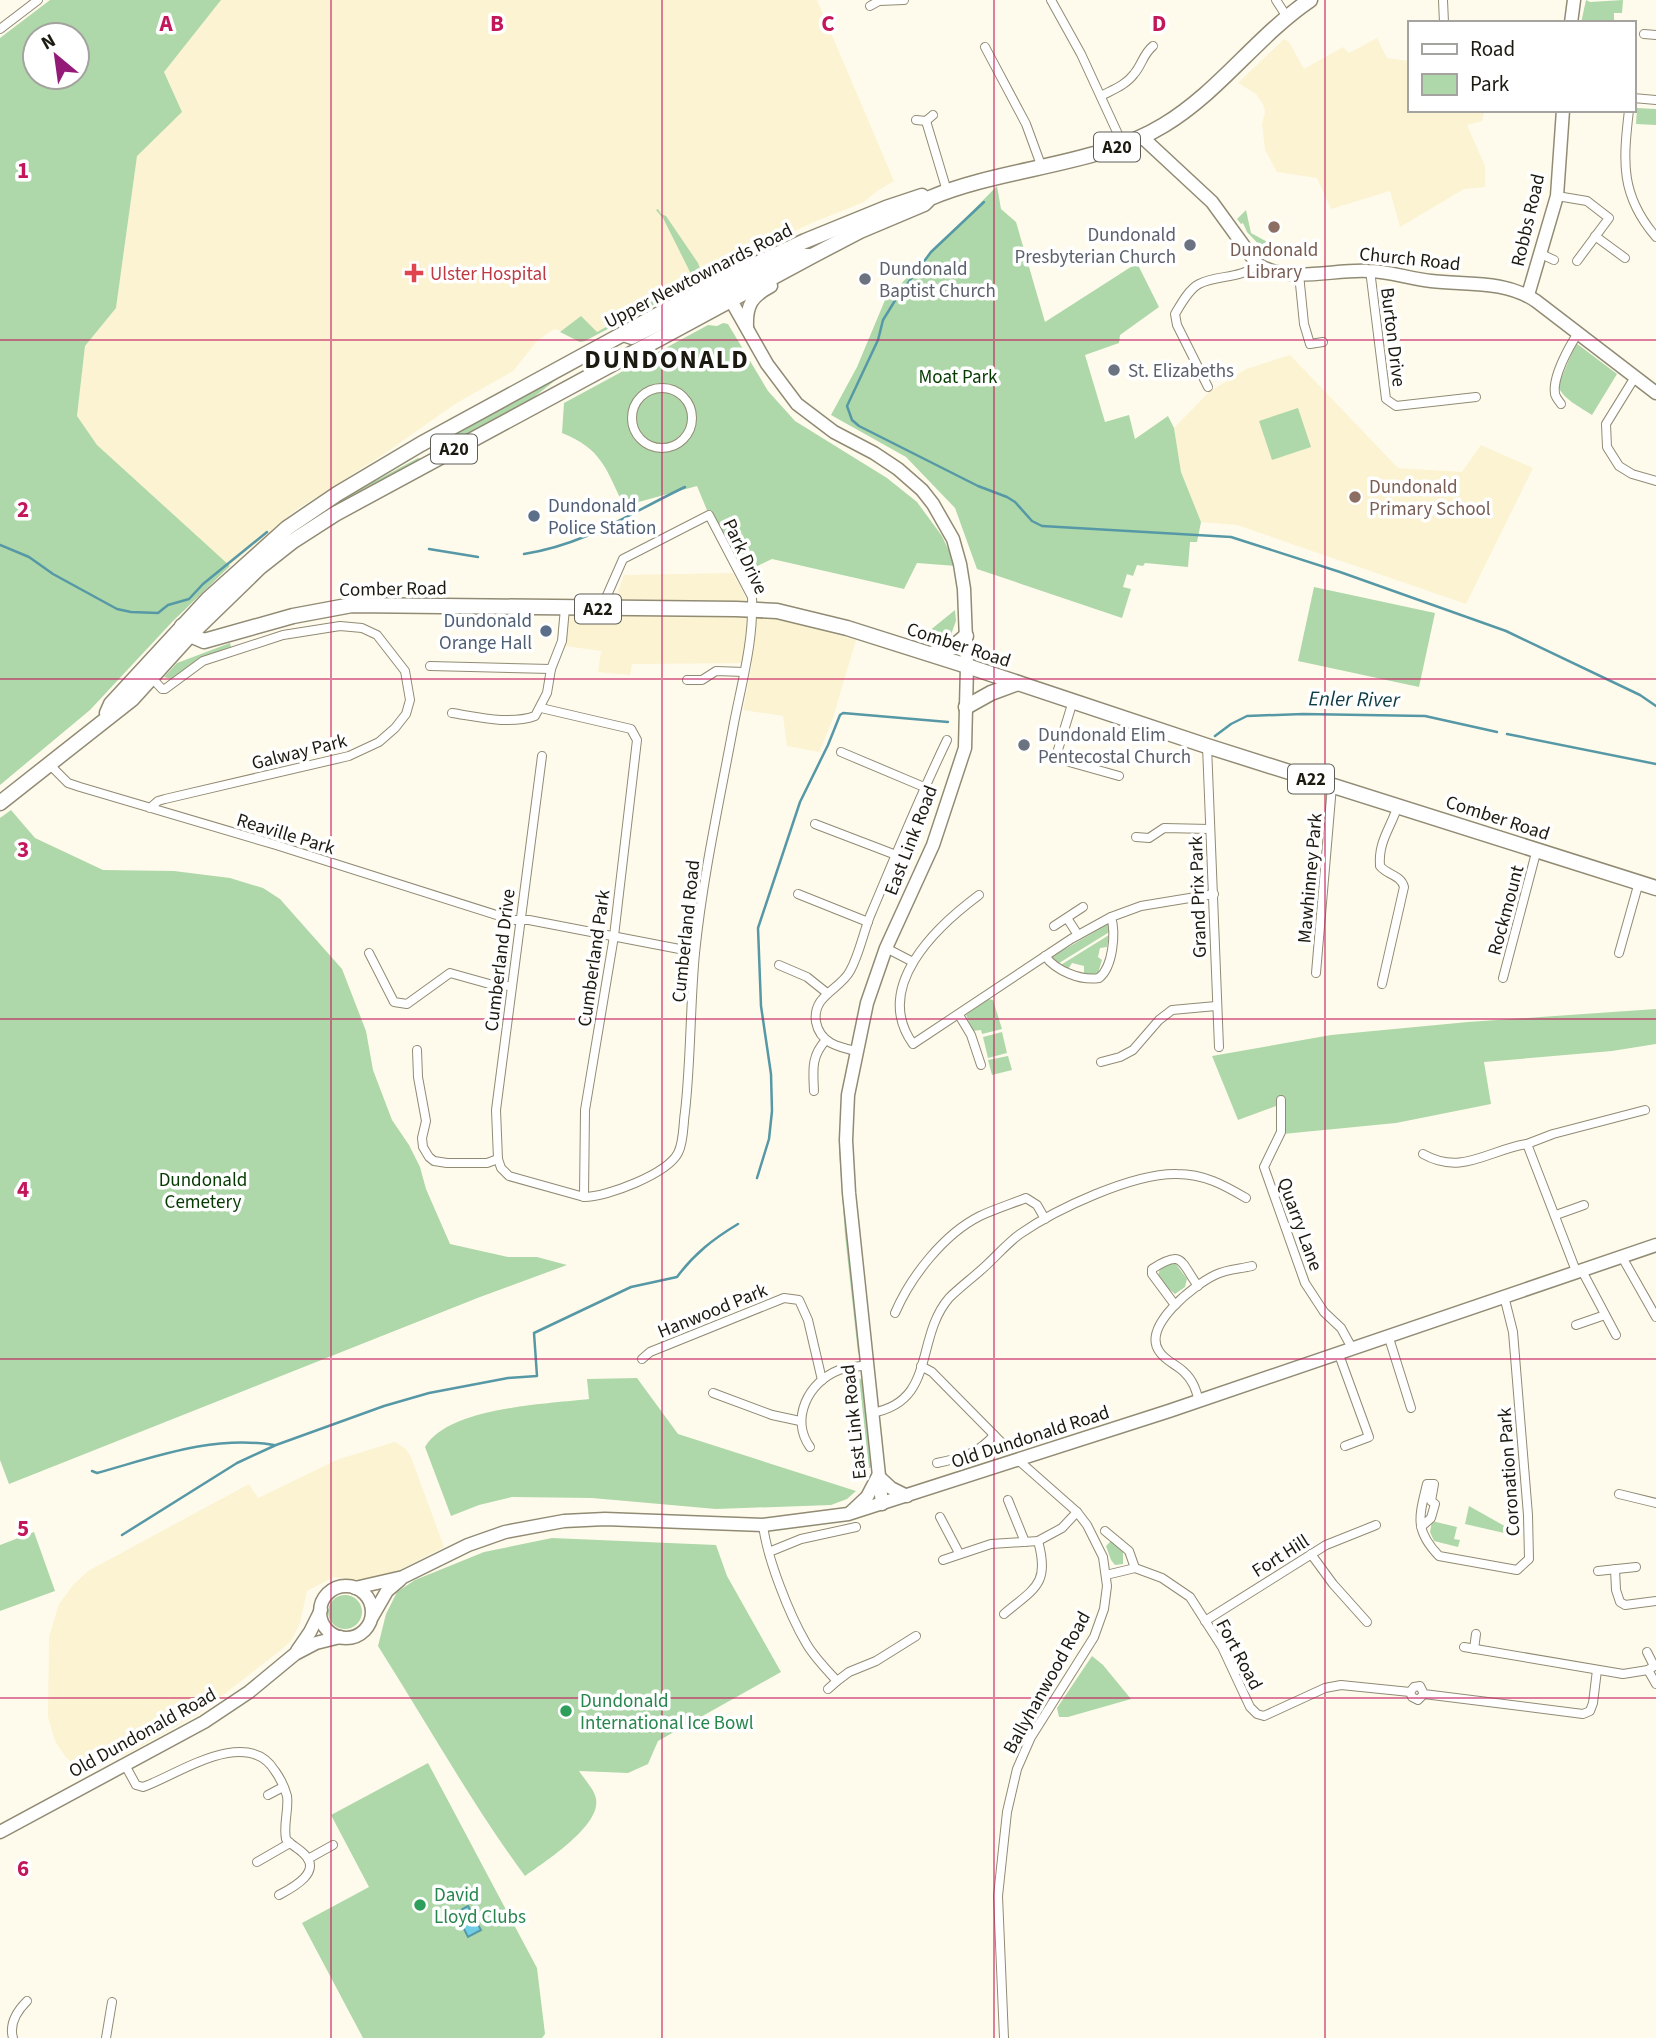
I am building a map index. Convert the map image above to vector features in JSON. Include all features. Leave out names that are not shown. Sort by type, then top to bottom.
[{"type":"highway","name":"Upper Newtownards Road","points":[[0,803],[132,698],[173,654],[208,599],[287,528],[337,494],[421,444],[623,335],[800,262],[860,231],[924,204],[930,198],[1041,165],[1124,145],[1142,137],[1181,113],[1287,17],[1310,0]]},
{"type":"highway","name":"Upper Newtownards Road","points":[[104,719],[111,704],[186,631],[215,610],[260,567],[293,541],[335,514],[725,291],[805,241],[920,196],[930,198]]},
{"type":"highway","name":"Comber Road","points":[[186,631],[204,641],[293,616],[352,605],[777,611],[810,618],[967,666],[1207,746],[1656,888]]},
{"type":"highway","points":[[215,610],[212,620],[226,634]]},
{"type":"highway","name":"Comber Road","points":[[173,654],[222,640],[226,634]]},
{"type":"highway","points":[[930,655],[950,649],[966,636]]},
{"type":"highway","points":[[966,707],[991,693],[1018,683]]},
{"type":"street","points":[[0,29],[38,0]]},
{"type":"street","points":[[870,6],[880,1],[904,0]]},
{"type":"street","points":[[1051,0],[1069,31],[1124,145]]},
{"type":"street","points":[[1276,0],[1287,17]]},
{"type":"street","points":[[1443,0],[1444,21]]},
{"type":"street","points":[[1571,21],[1574,0]]},
{"type":"street","points":[[1644,34],[1656,35]]},
{"type":"street","points":[[1101,96],[1125,84],[1134,75],[1146,51],[1153,46]]},
{"type":"street","points":[[985,47],[1027,124],[1041,165]]},
{"type":"street","points":[[1635,98],[1656,100]]},
{"type":"street","name":"Robbs Road","points":[[1528,295],[1557,196],[1563,112]]},
{"type":"street","points":[[1629,112],[1625,167],[1629,192],[1638,214],[1656,237]]},
{"type":"street","points":[[925,119],[947,191]]},
{"type":"street","points":[[1142,137],[1212,202],[1257,264],[1244,273],[1201,283],[1193,288],[1175,314],[1177,325],[1208,387]]},
{"type":"street","points":[[1557,196],[1587,201],[1609,218],[1577,261]]},
{"type":"street","points":[[1595,236],[1625,258]]},
{"type":"street","points":[[1541,254],[1554,260]]},
{"type":"street","points":[[725,291],[800,255],[814,255]]},
{"type":"street","points":[[748,328],[748,307],[754,298],[794,273],[800,262]]},
{"type":"street","name":"Church Road","points":[[1257,264],[1268,271],[1298,274],[1370,271],[1432,281],[1490,285],[1528,295],[1656,393]]},
{"type":"street","name":"Burton Drive","points":[[1370,271],[1386,399],[1396,406],[1476,397]]},
{"type":"street","points":[[1298,274],[1304,324],[1310,344],[1323,342]]},
{"type":"street","name":"East Link Road","points":[[725,291],[767,364],[797,404],[834,432],[898,469],[922,490],[937,509],[953,539],[964,589],[967,666],[965,748],[933,845],[886,948],[867,1003],[849,1096],[847,1168],[882,1504]]},
{"type":"street","points":[[1561,404],[1555,394],[1558,374],[1578,333]]},
{"type":"street","points":[[1634,377],[1612,411],[1606,424],[1605,436],[1613,459],[1619,466],[1632,474],[1656,481]]},
{"type":"street","points":[[669,389],[692,403],[689,430],[675,445],[657,448],[634,436],[632,413],[641,397],[649,391],[669,389]]},
{"type":"street","name":"Park Drive","points":[[601,609],[623,559],[709,515],[752,597],[753,610]]},
{"type":"street","points":[[452,713],[524,720],[535,716],[547,693],[551,669],[562,641],[565,608]]},
{"type":"street","name":"Cumberland Road","points":[[584,1197],[610,1194],[634,1183],[669,1163],[678,1153],[689,1078],[695,952],[712,833],[744,672],[753,610]]},
{"type":"street","name":"Galway Park","points":[[150,808],[165,799],[317,765],[357,753],[379,742],[395,729],[406,714],[410,700],[405,671],[377,635],[362,628],[340,626],[282,635],[198,663],[165,689],[152,678]]},
{"type":"street","points":[[430,666],[551,669]]},
{"type":"street","points":[[687,680],[702,680],[716,671],[744,672]]},
{"type":"street","points":[[1073,701],[1058,757],[1119,776]]},
{"type":"street","name":"Cumberland Park","points":[[541,708],[631,729],[637,740],[614,936],[585,1110],[584,1197]]},
{"type":"street","points":[[856,1051],[826,1040],[816,1023],[816,1009],[827,993],[850,971],[924,787],[947,740]]},
{"type":"street","name":"Grand Prix Park","points":[[1207,746],[1219,1047]]},
{"type":"street","points":[[841,752],[924,787]]},
{"type":"street","name":"Cumberland Drive","points":[[500,1164],[496,1110],[542,756]]},
{"type":"street","name":"Reaville Park","points":[[50,765],[68,783],[512,920],[695,952]]},
{"type":"street","name":"Mawhinney Park","points":[[1316,973],[1332,786]]},
{"type":"street","points":[[1382,984],[1404,887],[1398,878],[1380,866],[1381,841],[1393,823],[1398,805]]},
{"type":"street","points":[[815,824],[896,855]]},
{"type":"street","points":[[1136,837],[1149,838],[1164,828],[1210,829]]},
{"type":"street","name":"Rockmount","points":[[1503,978],[1537,849]]},
{"type":"street","points":[[1619,953],[1639,882]]},
{"type":"street","points":[[798,894],[868,922]]},
{"type":"street","points":[[979,895],[937,929],[913,962],[904,983],[899,1011],[902,1024],[913,1044],[1045,956],[1111,917],[1141,906],[1214,894]]},
{"type":"street","points":[[1054,926],[1083,907]]},
{"type":"street","points":[[1045,956],[1056,969],[1099,978],[1106,971],[1115,930],[1111,917]]},
{"type":"street","points":[[1066,918],[1078,935]]},
{"type":"street","points":[[886,948],[913,962]]},
{"type":"street","points":[[369,953],[394,1002],[400,1004],[407,1003],[450,973],[493,985],[511,986]]},
{"type":"street","points":[[779,965],[807,977],[827,993]]},
{"type":"street","points":[[1101,1062],[1120,1058],[1133,1050],[1159,1020],[1172,1010],[1216,1006]]},
{"type":"street","points":[[959,1015],[971,1035],[981,1065]]},
{"type":"street","points":[[814,1091],[813,1060],[816,1051],[826,1040]]},
{"type":"street","points":[[417,1050],[418,1077],[426,1121],[422,1139],[429,1157],[434,1161],[447,1163],[500,1164],[509,1176],[584,1197]]},
{"type":"street","name":"Quarry Lane","points":[[1281,1100],[1281,1132],[1264,1167],[1305,1283],[1324,1312],[1341,1328],[1352,1348]]},
{"type":"street","points":[[1423,1154],[1435,1161],[1458,1164],[1553,1134],[1645,1110]]},
{"type":"street","points":[[1527,1144],[1578,1270],[1616,1335]]},
{"type":"street","points":[[871,1413],[898,1405],[908,1395],[921,1375],[931,1331],[948,1299],[1018,1236],[1045,1219],[1115,1188],[1145,1178],[1177,1174],[1216,1180],[1246,1198]]},
{"type":"street","points":[[895,1313],[904,1292],[934,1252],[978,1217],[1026,1198],[1037,1205],[1045,1219]]},
{"type":"street","points":[[1556,1215],[1584,1205]]},
{"type":"street","name":"Old Dundonald Road","points":[[355,1588],[403,1577],[468,1545],[505,1532],[564,1521],[604,1519],[763,1525],[848,1514],[1199,1401],[1656,1245]]},
{"type":"street","points":[[1175,1305],[1152,1274],[1152,1269],[1175,1257],[1181,1261],[1198,1286]]},
{"type":"street","points":[[1622,1257],[1656,1317]]},
{"type":"street","points":[[1199,1401],[1194,1384],[1185,1373],[1165,1359],[1154,1342],[1156,1330],[1175,1305],[1214,1275],[1230,1269],[1252,1266]]},
{"type":"street","name":"Coronation Park","points":[[1421,1527],[1422,1534],[1439,1556],[1517,1570],[1529,1559],[1513,1332],[1504,1296]]},
{"type":"street","name":"Hanwood Park","points":[[642,1359],[650,1352],[785,1298],[799,1300],[808,1321],[822,1380]]},
{"type":"street","points":[[1576,1325],[1605,1315]]},
{"type":"street","points":[[1388,1335],[1411,1408]]},
{"type":"street","points":[[1338,1352],[1369,1437],[1345,1446]]},
{"type":"street","points":[[810,1447],[804,1440],[800,1421],[804,1403],[822,1380],[839,1370],[867,1365]]},
{"type":"street","points":[[921,1366],[932,1372],[1006,1447]]},
{"type":"street","points":[[713,1393],[772,1415],[800,1421]]},
{"type":"street","points":[[937,1463],[968,1456],[984,1446],[994,1434]]},
{"type":"street","name":"Ballyhanwood Road","points":[[1004,2038],[998,1896],[1012,1790],[1017,1769],[1031,1737],[1094,1637],[1104,1609],[1107,1586],[1103,1557],[1095,1538],[1077,1512],[1017,1460]]},
{"type":"street","points":[[848,1514],[867,1497],[878,1476],[891,1488],[907,1496]]},
{"type":"street","points":[[1427,1484],[1434,1484],[1431,1501],[1435,1504],[1431,1518],[1421,1527],[1419,1519],[1427,1484]]},
{"type":"street","points":[[1619,1494],[1656,1503]]},
{"type":"street","points":[[1008,1500],[1025,1542]]},
{"type":"street","points":[[943,1560],[992,1544],[1038,1541],[1062,1528],[1077,1512]]},
{"type":"street","points":[[940,1517],[959,1553]]},
{"type":"street","points":[[763,1525],[769,1552],[805,1642],[837,1681]]},
{"type":"street","name":"Fort Hill","points":[[1205,1621],[1326,1545],[1376,1525]]},
{"type":"street","points":[[769,1552],[808,1537],[856,1527]]},
{"type":"street","points":[[1105,1531],[1129,1551],[1135,1568],[1106,1575]]},
{"type":"street","points":[[1004,1614],[1037,1585],[1043,1573],[1043,1559],[1038,1541]]},
{"type":"street","points":[[1311,1554],[1367,1622]]},
{"type":"street","points":[[1598,1571],[1636,1567]]},
{"type":"street","name":"Fort Road","points":[[1135,1568],[1162,1578],[1190,1597],[1222,1647],[1250,1707],[1257,1714],[1264,1716],[1303,1697],[1341,1685],[1410,1692],[1412,1698],[1418,1700],[1424,1694],[1583,1714],[1590,1711],[1594,1703],[1597,1670]]},
{"type":"street","points":[[1615,1569],[1620,1602],[1625,1605],[1656,1601]]},
{"type":"street","name":"Old Dundonald Road","points":[[372,1617],[387,1591],[403,1577]]},
{"type":"street","points":[[342,1587],[355,1588],[368,1598],[372,1617],[366,1629],[359,1635],[347,1638],[340,1637],[326,1628],[321,1610],[331,1591],[342,1587]]},
{"type":"street","name":"Old Dundonald Road","points":[[295,1654],[321,1610]]},
{"type":"street","points":[[1476,1634],[1469,1648],[1623,1674],[1653,1667]]},
{"type":"street","points":[[828,1689],[849,1672],[876,1661],[916,1636]]},
{"type":"street","name":"Old Dundonald Road","points":[[0,1832],[215,1714],[249,1692],[295,1654],[316,1643],[340,1637]]},
{"type":"street","points":[[1647,1652],[1656,1684]]},
{"type":"street","points":[[125,1765],[136,1785],[143,1787],[199,1761],[230,1752],[256,1756],[272,1765],[284,1787],[287,1802],[285,1832],[290,1843],[308,1859],[310,1866],[308,1874],[300,1883],[279,1895]]},
{"type":"street","points":[[268,1796],[284,1787]]},
{"type":"street","points":[[257,1862],[290,1843]]},
{"type":"street","points":[[308,1859],[333,1845]]},
{"type":"street","points":[[13,2038],[11,2029],[15,2017],[27,2001]]},
{"type":"street","points":[[106,2038],[112,2003]]},
{"type":"shaded area","name":"Ulster Hospital","points":[[221,0],[817,0],[894,181],[864,202],[814,222],[685,283],[586,338],[554,329],[537,341],[513,371],[455,404],[387,452],[293,512],[230,566],[97,445],[77,416],[85,346],[116,308],[137,155],[182,112],[164,72]]},
{"type":"shaded area","points":[[1377,38],[1387,58],[1408,61],[1408,112],[1484,112],[1482,121],[1467,125],[1485,166],[1485,187],[1464,189],[1400,227],[1390,191],[1331,209],[1317,178],[1277,172],[1265,150],[1263,104],[1256,94],[1238,83],[1284,39],[1289,42],[1304,69],[1343,47],[1349,53]]},
{"type":"shaded area","name":"Dundonald Primary School","points":[[1290,355],[1398,468],[1462,472],[1481,445],[1533,468],[1466,604],[1237,525],[1201,522],[1181,472],[1174,428],[1209,392],[1246,369]]},
{"type":"shaded area","points":[[733,573],[748,602],[614,602],[624,575]]},
{"type":"shaded area","points":[[569,612],[770,616],[856,640],[832,721],[819,752],[787,746],[783,716],[743,710],[752,663],[632,664],[630,675],[598,672],[601,651],[565,646]]},
{"type":"shaded area","points":[[395,1442],[406,1449],[411,1457],[444,1547],[384,1578],[367,1583],[334,1577],[307,1591],[300,1623],[291,1641],[200,1713],[125,1755],[88,1767],[73,1764],[65,1756],[55,1741],[48,1717],[49,1637],[59,1604],[73,1585],[88,1571],[249,1484],[258,1498],[339,1459]]},
{"type":"green space","points":[[50,0],[221,0],[164,72],[182,112],[137,156],[116,308],[85,346],[77,416],[97,445],[230,566],[173,621],[90,710],[0,785],[0,38],[21,22],[21,91],[91,91],[91,21],[22,21]]},
{"type":"green space","points":[[1586,0],[1623,0],[1622,13],[1614,13],[1614,21],[1581,21]]},
{"type":"green space","points":[[1637,108],[1656,109],[1656,125],[1636,124]]},
{"type":"green space","name":"Moat Park","points":[[997,186],[1001,209],[1016,222],[1045,322],[1137,263],[1159,307],[1120,335],[1119,343],[1085,355],[1105,422],[1129,415],[1135,439],[1168,416],[1174,428],[1181,472],[1201,522],[1197,542],[1190,542],[1188,567],[1145,563],[1143,566],[1137,565],[1133,576],[1127,574],[1123,587],[1131,589],[1122,618],[977,569],[955,508],[906,457],[831,415],[857,367],[885,300]]},
{"type":"green space","points":[[656,210],[666,216],[698,263],[700,272],[693,284],[585,341],[580,342],[560,332],[581,316],[597,332],[663,295],[660,290],[691,274],[663,218]]},
{"type":"green space","points":[[1246,210],[1251,233],[1271,244],[1266,252],[1237,219]]},
{"type":"green space","points":[[728,324],[768,391],[795,421],[887,478],[917,502],[942,536],[956,566],[917,563],[904,589],[772,559],[741,574],[709,515],[697,486],[624,506],[607,471],[594,453],[562,433],[564,403],[708,325],[717,326]]},
{"type":"green space","points":[[1576,343],[1617,374],[1592,415],[1568,399],[1558,386]]},
{"type":"green space","points":[[562,375],[524,405],[441,449],[445,438]]},
{"type":"green space","points":[[1298,408],[1311,447],[1272,460],[1259,421]]},
{"type":"green space","points":[[418,458],[422,459],[296,530],[350,491]]},
{"type":"green space","points":[[1314,587],[1435,613],[1419,687],[1298,661]]},
{"type":"green space","points":[[955,610],[956,621],[949,640],[941,644],[918,640]]},
{"type":"green space","points":[[230,643],[231,647],[198,659],[172,679],[164,677],[177,663]]},
{"type":"green space","name":"Dundonald Cemetery","points":[[11,810],[35,838],[103,870],[174,871],[230,878],[263,888],[280,899],[342,969],[366,1031],[373,1070],[392,1120],[420,1167],[426,1189],[450,1244],[508,1257],[537,1257],[567,1265],[9,1484],[0,1460],[0,818]]},
{"type":"green space","points":[[1108,924],[1111,931],[1056,965],[1053,962],[1053,956]]},
{"type":"green space","points":[[1109,935],[1107,947],[1100,948],[1098,957],[1102,960],[1098,973],[1092,976],[1084,973],[1084,966],[1072,963],[1068,969],[1059,966]]},
{"type":"green space","points":[[988,999],[993,1000],[1002,1029],[982,1034],[981,1030],[973,1031],[966,1015]]},
{"type":"green space","points":[[1656,1009],[1656,1044],[1612,1051],[1484,1062],[1491,1104],[1396,1123],[1283,1134],[1284,1103],[1238,1120],[1212,1056],[1331,1035]]},
{"type":"green space","points":[[1002,1032],[1007,1053],[988,1058],[983,1037]]},
{"type":"green space","points":[[1008,1056],[1012,1070],[992,1075],[988,1060]]},
{"type":"green space","points":[[841,1149],[859,1352],[858,1353],[845,1235]]},
{"type":"green space","points":[[1171,1262],[1176,1264],[1187,1279],[1185,1287],[1175,1294],[1170,1290],[1168,1292],[1158,1276],[1160,1268]]},
{"type":"green space","points":[[637,1378],[678,1434],[856,1491],[847,1499],[831,1505],[716,1509],[592,1498],[512,1497],[479,1505],[451,1516],[425,1447],[437,1434],[454,1423],[500,1410],[589,1399],[587,1379]]},
{"type":"green space","points":[[859,1378],[862,1380],[872,1467],[869,1468]]},
{"type":"green space","points":[[1469,1506],[1517,1533],[1517,1536],[1465,1524]]},
{"type":"green space","points":[[1432,1521],[1457,1527],[1454,1539],[1460,1540],[1458,1547],[1434,1541],[1430,1532]]},
{"type":"green space","points":[[34,1532],[55,1591],[0,1611],[0,1545]]},
{"type":"green space","name":"Dundonald International Ice Bowl","points":[[552,1538],[716,1545],[727,1576],[781,1672],[658,1741],[648,1764],[628,1773],[579,1771],[592,1788],[596,1799],[590,1820],[581,1832],[557,1853],[525,1876],[468,1791],[378,1646],[386,1614],[397,1592],[415,1580],[484,1552]]},
{"type":"green space","points":[[1111,1541],[1123,1551],[1123,1564],[1115,1565],[1111,1560],[1106,1546]]},
{"type":"green space","points":[[345,1595],[357,1600],[362,1612],[357,1624],[345,1629],[333,1624],[328,1612],[333,1600]]},
{"type":"green space","points":[[1092,1656],[1103,1665],[1131,1699],[1068,1717],[1059,1717],[1057,1708]]},
{"type":"green space","name":"David Lloyd Clubs","points":[[428,1763],[537,1968],[545,2034],[542,2038],[363,2038],[302,1923],[369,1887],[331,1815]]},
{"type":"water","points":[[468,1906],[481,1930],[468,1937],[456,1913]]},
{"type":"waterway","points":[[984,202],[931,252],[883,320],[878,340],[847,406],[852,420],[859,426],[978,486],[1007,497],[1032,521],[1042,526],[1231,537],[1340,572],[1506,631],[1640,695],[1656,706]]},
{"type":"waterway","points":[[524,554],[588,535],[685,487]]},
{"type":"waterway","points":[[0,545],[29,557],[53,574],[117,609],[158,613],[168,605],[189,599],[203,584],[267,532]]},
{"type":"waterway","points":[[429,549],[478,557]]},
{"type":"waterway","points":[[757,1178],[769,1139],[772,1111],[771,1074],[761,1006],[758,928],[800,802],[843,713],[948,722]]},
{"type":"waterway","name":"Enler River","points":[[1215,736],[1247,716],[1303,714],[1425,716],[1497,732]]},
{"type":"waterway","name":"Enler River","points":[[1507,734],[1656,764]]},
{"type":"waterway","points":[[122,1535],[237,1463],[276,1445],[384,1406],[429,1393],[508,1378],[537,1376],[534,1333],[631,1287],[677,1277],[690,1261],[720,1235],[738,1224]]},
{"type":"waterway","points":[[92,1471],[97,1473],[162,1454],[206,1445],[274,1445]]},
{"type":"place","name":"Dundonald Library","points":[[1274,227]]},
{"type":"place","name":"Dundonald Presbyterian Church","points":[[1190,245]]},
{"type":"place","name":"Ulster Hospital","points":[[414,273]]},
{"type":"place","name":"Dundonald Baptist Church","points":[[865,279]]},
{"type":"place","name":"St. Elizabeths","points":[[1114,370]]},
{"type":"place","name":"Dundonald Primary School","points":[[1355,497]]},
{"type":"place","name":"Dundonald Police Station","points":[[534,516]]},
{"type":"place","name":"Dundonald Orange Hall","points":[[546,631]]},
{"type":"place","name":"Dundonald Elim Pentecostal Church","points":[[1024,745]]},
{"type":"place","name":"Dundonald International Ice Bowl","points":[[566,1711]]},
{"type":"place","name":"David Lloyd Clubs","points":[[420,1905]]},
{"type":"district","name":"DUNDONALD","points":[[667,359]]}]
